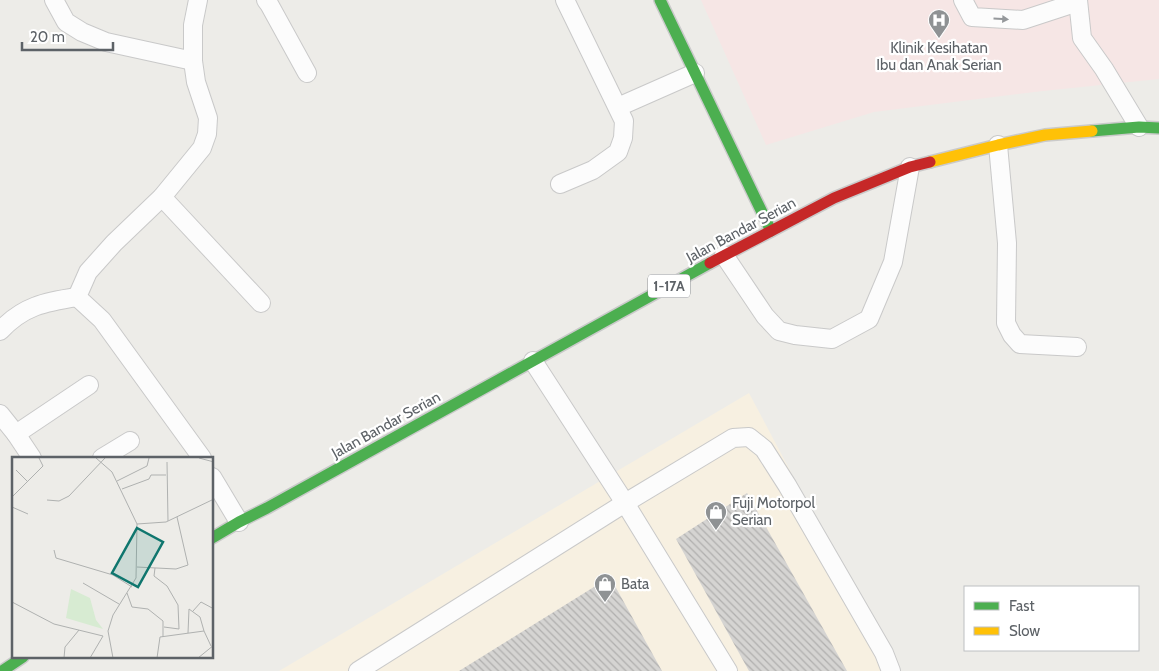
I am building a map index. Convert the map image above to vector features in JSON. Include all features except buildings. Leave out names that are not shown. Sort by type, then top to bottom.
[{"type":"main road","points":[[660,0],[771,231]]},
{"type":"main road","name":"Jalan Bandar Serian","points":[[214,537],[724,255],[834,198],[910,167],[998,145],[1045,135],[1140,127],[1159,128]]},
{"type":"main road","points":[[2,671],[22,658]]},
{"type":"lane","points":[[54,0],[66,22],[82,32],[106,42],[193,61]]},
{"type":"lane","points":[[77,297],[88,272],[114,243],[162,198],[202,148],[207,134],[208,118],[196,82],[193,61],[193,25],[198,0]]},
{"type":"lane","points":[[266,0],[307,73]]},
{"type":"lane","points":[[560,184],[593,170],[618,152],[623,138],[624,121],[565,0]]},
{"type":"lane","points":[[963,0],[972,17],[1023,20],[1078,1],[1082,38],[1104,69],[1140,127]]},
{"type":"lane","points":[[618,107],[695,73]]},
{"type":"lane","points":[[998,145],[1007,243],[1006,322],[1012,335],[1020,344],[1077,347]]},
{"type":"lane","points":[[724,255],[765,316],[779,331],[795,335],[832,339],[869,319],[893,262],[910,167]]},
{"type":"lane","points":[[162,198],[261,303]]},
{"type":"lane","points":[[1,327],[25,310],[52,301],[77,297]]},
{"type":"lane","points":[[77,297],[102,320],[201,457]]},
{"type":"lane","points":[[533,361],[625,503],[728,671]]},
{"type":"lane","points":[[16,434],[89,385]]},
{"type":"lane","points":[[0,414],[31,457]]},
{"type":"lane","points":[[358,671],[625,503],[733,438],[749,437],[764,449],[787,485],[884,654],[891,671]]},
{"type":"lane","points":[[104,457],[130,441]]},
{"type":"lane","points":[[214,480],[239,522]]},
{"type":"shaded area","name":"Klinik Kesihatan Ibu dan Anak Serian","points":[[701,0],[1159,0],[1159,79],[874,112],[766,145]]},
{"type":"shaded area","points":[[749,393],[896,671],[279,671]]},
{"type":"traffic: fast","points":[[660,0],[771,231]]},
{"type":"traffic: fast","points":[[1092,131],[1139,127],[1159,128]]},
{"type":"traffic: fast","points":[[214,537],[710,263]]},
{"type":"traffic: fast","points":[[2,671],[22,658]]},
{"type":"traffic: slow","points":[[930,162],[1045,135],[1092,131]]},
{"type":"traffic: jam","points":[[710,263],[834,198],[910,167],[930,162]]},
{"type":"place","name":"Klinik Kesihatan Ibu dan Anak Serian","points":[[939,39]]},
{"type":"place","name":"Fuji Motorpol Serian","points":[[716,531]]},
{"type":"place","name":"Bata","points":[[605,603]]}]
